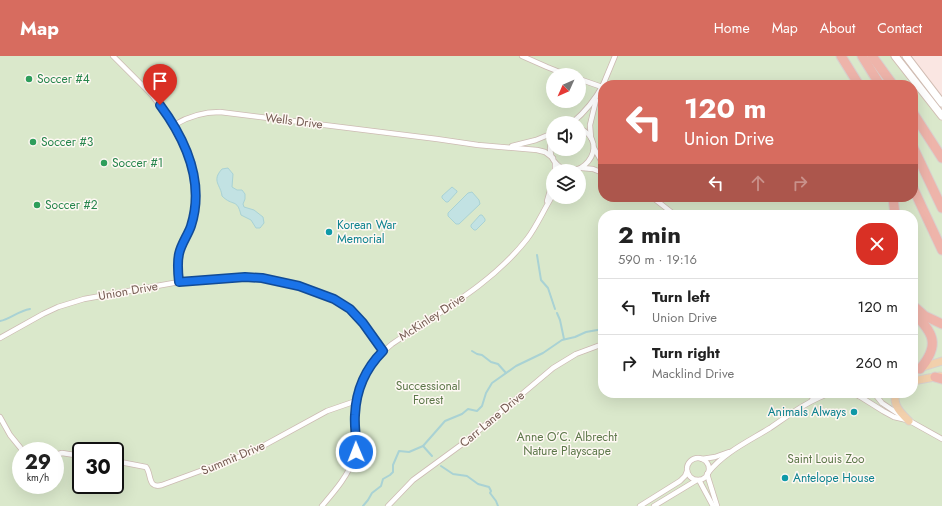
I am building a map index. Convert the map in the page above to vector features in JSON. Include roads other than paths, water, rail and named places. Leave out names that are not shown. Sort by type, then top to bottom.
[{"type":"highway","points":[[841,56],[856,80]]},
{"type":"highway","points":[[862,56],[877,80]]},
{"type":"highway","points":[[872,56],[889,80]]},
{"type":"highway","points":[[852,73],[854,80]]},
{"type":"highway","points":[[918,121],[942,158]]},
{"type":"highway","points":[[918,158],[942,208]]},
{"type":"highway","points":[[918,199],[942,250]]},
{"type":"highway","points":[[918,310],[925,316],[942,324]]},
{"type":"highway","points":[[918,318],[928,329],[932,341],[930,354],[918,366]]},
{"type":"main road","points":[[918,368],[942,361]]},
{"type":"main road","points":[[918,380],[940,377]]},
{"type":"main road","points":[[895,398],[899,411],[909,420]]},
{"type":"street","points":[[113,56],[152,95],[174,125],[189,154],[193,166],[196,193],[191,225],[179,253],[179,282]]},
{"type":"street","points":[[522,56],[547,68]]},
{"type":"street","points":[[605,80],[615,56]]},
{"type":"street","points":[[895,56],[914,80]]},
{"type":"street","points":[[906,56],[942,103]]},
{"type":"street","points":[[586,81],[598,85]]},
{"type":"street","points":[[918,85],[942,116]]},
{"type":"street","points":[[580,116],[587,110],[598,95]]},
{"type":"street","points":[[596,98],[590,125],[594,148],[598,155]]},
{"type":"street","name":"Wells Drive","points":[[174,125],[198,114],[220,112],[478,145],[541,150],[558,164]]},
{"type":"street","points":[[586,133],[592,140]]},
{"type":"street","name":"Wells Drive","points":[[509,147],[546,136]]},
{"type":"street","points":[[586,164],[590,160],[594,148]]},
{"type":"street","points":[[553,156],[554,164]]},
{"type":"street","points":[[586,168],[598,171]]},
{"type":"street","points":[[658,202],[669,210]]},
{"type":"street","name":"McKinley Drive","points":[[322,506],[345,476],[354,459],[356,444],[356,401],[365,373],[375,359],[402,337],[472,292],[497,272],[526,239],[548,204]]},
{"type":"street","name":"Union Drive","points":[[0,338],[44,314],[71,303],[97,296],[179,282],[245,277],[262,278],[299,286],[334,299],[350,309],[363,323],[383,351]]},
{"type":"street","name":"Carr Lane Drive","points":[[388,506],[413,480],[465,442],[553,368],[576,354],[598,346]]},
{"type":"street","points":[[654,506],[698,480],[705,478],[715,465],[735,450],[814,398]]},
{"type":"street","points":[[808,403],[820,398]]},
{"type":"street","points":[[862,398],[888,414],[909,420]]},
{"type":"street","points":[[879,398],[885,405],[942,439]]},
{"type":"street","name":"Summit Drive","points":[[124,463],[146,467],[152,483],[155,486],[162,486],[252,452],[327,411],[356,401]]},
{"type":"street","points":[[0,417],[16,442]]},
{"type":"street","points":[[640,506],[680,481],[684,476],[688,464],[693,460],[698,458],[702,459],[715,457],[735,450]]},
{"type":"street","points":[[702,459],[708,466],[708,474],[717,506]]},
{"type":"street","points":[[687,469],[690,476],[698,480],[713,506]]},
{"type":"water","points":[[228,168],[233,174],[232,187],[237,190],[242,190],[245,194],[243,204],[244,207],[254,210],[263,217],[264,223],[260,228],[256,228],[251,220],[241,215],[236,204],[222,196],[217,177],[222,169]]},
{"type":"water","points":[[452,187],[457,192],[448,202],[446,202],[442,196]]},
{"type":"water","points":[[472,192],[479,200],[480,204],[459,224],[456,224],[448,216],[448,213],[468,193]]},
{"type":"water","points":[[480,215],[482,215],[485,221],[476,230],[474,230],[471,225]]},
{"type":"waterway","points":[[537,255],[541,280],[548,288],[555,309]]},
{"type":"waterway","points":[[0,321],[30,309]]},
{"type":"waterway","points":[[557,313],[564,339]]},
{"type":"waterway","points":[[363,506],[372,493],[381,486],[383,479],[393,472],[393,465],[399,451],[409,452],[423,446],[445,421],[462,414],[468,409],[477,411],[482,406],[486,393],[492,383],[516,366],[543,353],[562,340],[575,337],[586,332],[598,330]]},
{"type":"waterway","points":[[472,351],[482,355],[491,362],[498,364],[506,373]]},
{"type":"waterway","points":[[423,446],[432,456]]},
{"type":"waterway","points":[[441,466],[453,474],[467,476],[478,484],[489,487],[491,491],[490,493],[498,506]]},
{"type":"place","name":"Soccer #4","points":[[29,79]]},
{"type":"place","name":"Soccer #3","points":[[33,142]]},
{"type":"place","name":"Soccer #1","points":[[104,163]]},
{"type":"place","name":"Soccer #2","points":[[37,205]]},
{"type":"place","name":"Korean War Memorial","points":[[329,232]]},
{"type":"place","name":"Animals Always","points":[[854,412]]},
{"type":"place","name":"Antelope House","points":[[785,478]]},
{"type":"park label","name":"Successional Forest","points":[[428,393]]},
{"type":"park label","name":"Anne O’C. Albrecht Nature Playscape","points":[[567,444]]},
{"type":"park label","name":"Saint Louis Zoo","points":[[826,459]]}]
